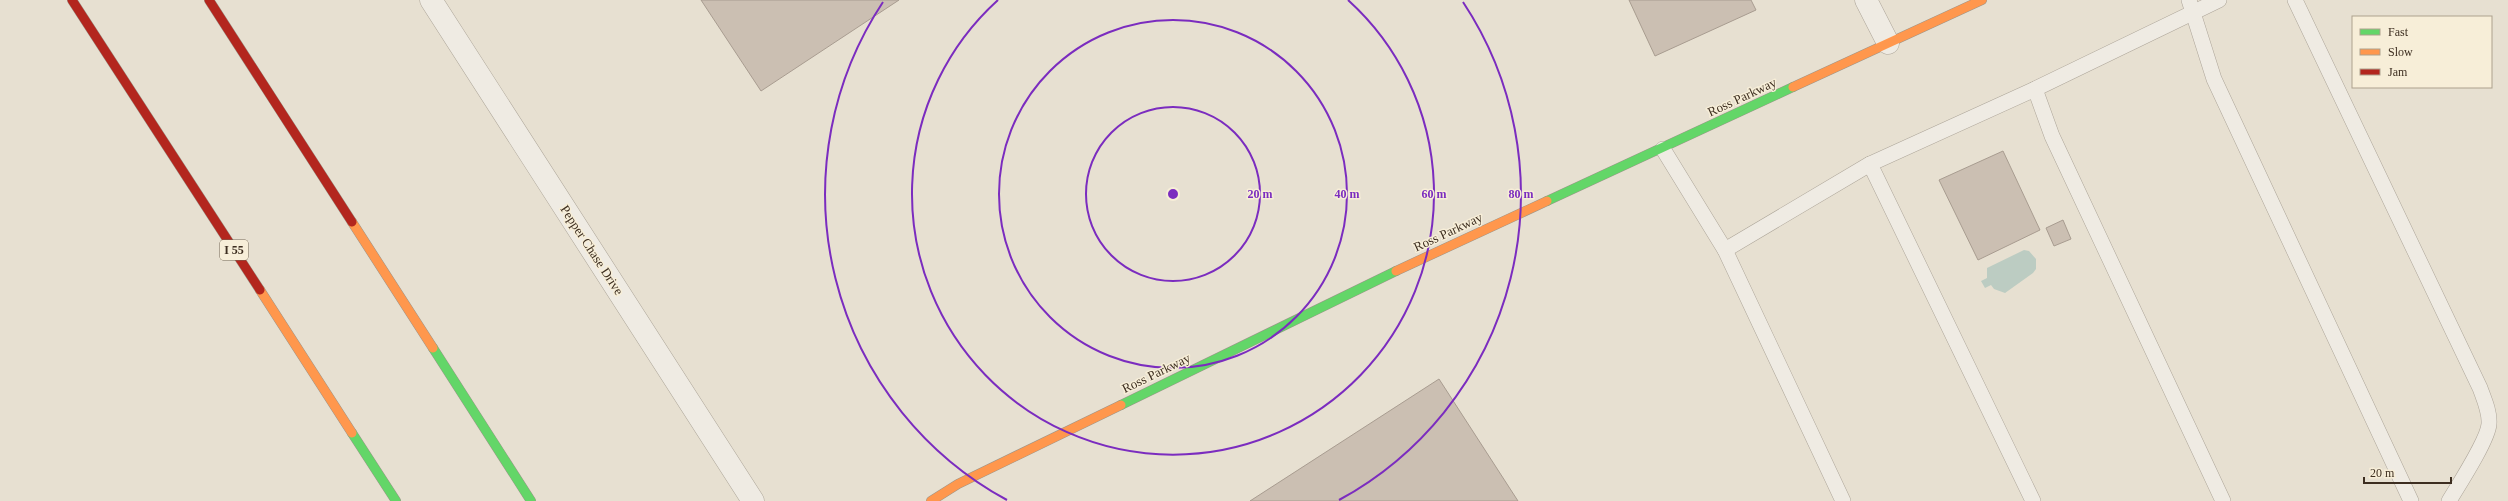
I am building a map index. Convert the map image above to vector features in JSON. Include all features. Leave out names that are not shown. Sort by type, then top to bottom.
[{"type":"main road","name":"I 55","points":[[72,0],[396,501]]},
{"type":"main road","points":[[209,0],[531,501]]},
{"type":"main road","name":"Ross Parkway","points":[[931,501],[958,484],[1517,214],[1663,149],[1982,0]]},
{"type":"street","name":"Pepper Chase Drive","points":[[431,0],[753,501]]},
{"type":"street","points":[[1866,0],[1888,43]]},
{"type":"lane","points":[[1725,250],[1870,164],[2035,89],[2191,6],[2219,0]]},
{"type":"lane","points":[[2295,0],[2480,388],[2486,406],[2489,425],[2470,466],[2449,501]]},
{"type":"lane","points":[[2191,6],[2214,79],[2411,501]]},
{"type":"lane","points":[[2035,89],[2052,136],[2223,501]]},
{"type":"lane","points":[[1663,149],[1725,250],[1843,501]]},
{"type":"lane","points":[[1870,164],[2032,501]]},
{"type":"shaded area","points":[[2024,250],[2029,251],[2036,259],[2036,269],[2033,273],[2005,293],[1994,289],[1991,285],[1985,288],[1981,281],[1987,278],[1987,268]]},
{"type":"building","points":[[701,0],[899,0],[761,91]]},
{"type":"building","points":[[1629,0],[1751,0],[1756,10],[1655,56]]},
{"type":"building","points":[[2003,151],[2040,230],[1978,260],[1939,180]]},
{"type":"building","points":[[2063,220],[2071,239],[2054,246],[2046,228]]},
{"type":"building","points":[[1439,379],[1518,501],[1250,501]]},
{"type":"traffic: fast","points":[[1547,201],[1793,87]]},
{"type":"traffic: fast","points":[[1121,405],[1396,271]]},
{"type":"traffic: fast","points":[[433,348],[531,501]]},
{"type":"traffic: fast","points":[[352,433],[396,501]]},
{"type":"traffic: slow","points":[[1793,87],[1982,0]]},
{"type":"traffic: slow","points":[[1396,271],[1547,201]]},
{"type":"traffic: slow","points":[[352,222],[433,348]]},
{"type":"traffic: slow","points":[[260,290],[352,433]]},
{"type":"traffic: slow","points":[[931,501],[958,484],[1121,405]]},
{"type":"traffic: jam","points":[[72,0],[260,290]]},
{"type":"traffic: jam","points":[[209,0],[352,222]]}]
